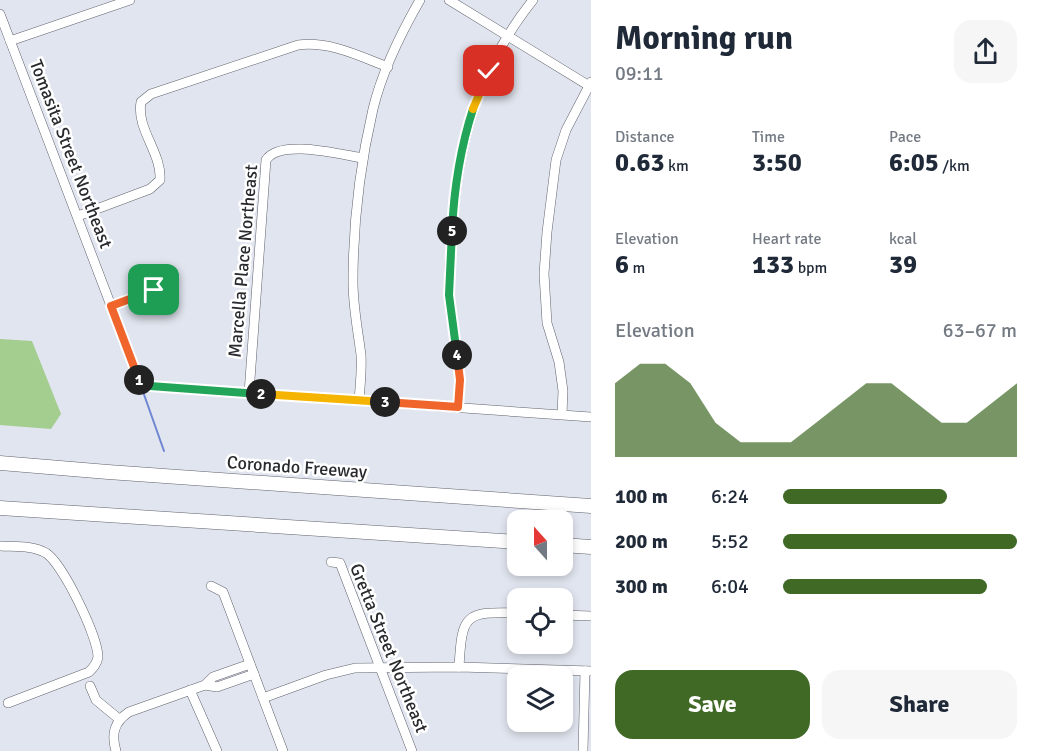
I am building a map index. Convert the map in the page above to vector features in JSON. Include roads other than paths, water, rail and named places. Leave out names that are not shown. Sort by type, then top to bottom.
[{"type":"highway","name":"Coronado Freeway","points":[[0,463],[591,506]]},
{"type":"highway","points":[[0,508],[507,541]]},
{"type":"highway","points":[[573,546],[591,547]]},
{"type":"street","points":[[10,41],[101,5],[130,0]]},
{"type":"street","points":[[359,401],[361,357],[353,282],[356,222],[363,158],[374,107],[388,67],[405,26],[420,0]]},
{"type":"street","points":[[449,0],[590,85],[566,130],[556,160],[547,232],[544,274],[548,323],[559,362],[563,391],[562,414]]},
{"type":"street","points":[[458,407],[460,380],[449,295],[457,173],[475,103],[489,71],[508,36],[533,0]]},
{"type":"street","name":"Tomasita Street Northeast","points":[[0,14],[140,382],[150,386],[249,393]]},
{"type":"street","points":[[78,216],[150,189],[160,180],[158,165],[140,114],[141,102],[151,94],[282,49],[314,43],[334,47],[388,67]]},
{"type":"street","name":"Marcella Place Northeast","points":[[249,393],[264,173],[268,156],[287,150],[305,149],[363,158]]},
{"type":"street","points":[[111,306],[154,290],[161,294]]},
{"type":"street","points":[[249,393],[591,417]]},
{"type":"street","points":[[0,546],[31,548],[44,552],[60,567],[79,602],[97,648],[98,657],[96,664],[88,672],[8,703]]},
{"type":"street","name":"Gretta Street Northeast","points":[[331,562],[340,563],[412,751]]},
{"type":"street","points":[[211,586],[223,592],[283,751]]},
{"type":"street","points":[[459,668],[462,631],[470,618],[484,612],[507,613]]},
{"type":"street","points":[[573,615],[591,616]]},
{"type":"street","points":[[117,751],[113,735],[119,719],[129,712],[205,685],[213,677],[250,664]]},
{"type":"street","points":[[263,698],[332,672],[380,667],[588,671],[583,751]]},
{"type":"street","points":[[205,685],[217,687],[254,674]]},
{"type":"street","points":[[90,686],[96,700],[119,719]]},
{"type":"street","points":[[190,690],[217,751]]},
{"type":"waterway","points":[[141,386],[164,451]]}]
